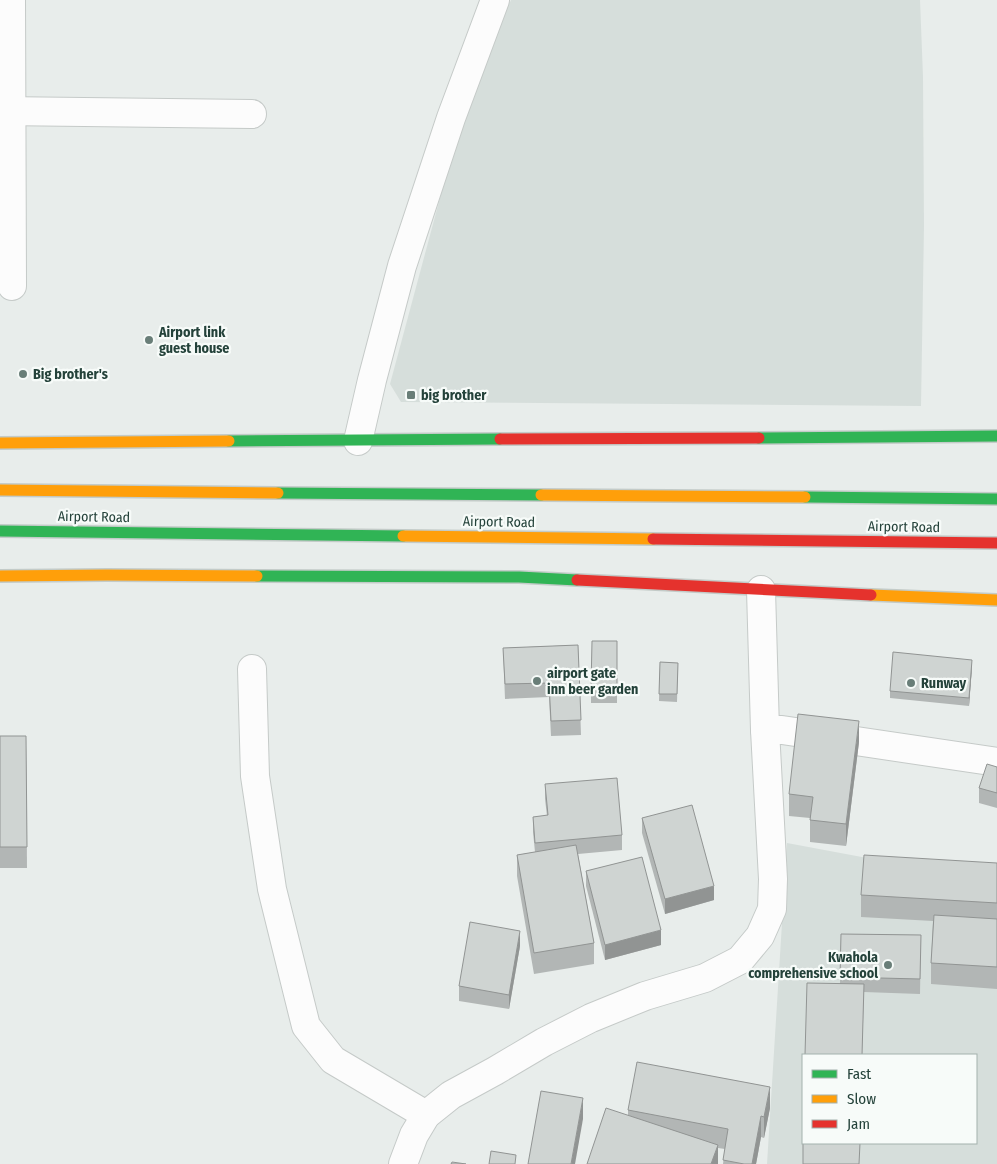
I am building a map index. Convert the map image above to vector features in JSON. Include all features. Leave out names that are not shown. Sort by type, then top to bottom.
[{"type":"main road","points":[[0,444],[997,436]]},
{"type":"main road","name":"Airport Road","points":[[0,490],[997,499]]},
{"type":"main road","name":"Airport Road","points":[[0,531],[997,543]]},
{"type":"main road","points":[[0,576],[519,578],[997,600]]},
{"type":"street","points":[[11,0],[6,111],[12,286]]},
{"type":"street","points":[[358,441],[402,266],[451,118],[495,0]]},
{"type":"street","points":[[6,111],[252,114]]},
{"type":"street","points":[[403,1164],[414,1135],[426,1115],[451,1095],[544,1042],[591,1018],[645,996],[705,978],[740,960],[760,936],[772,909],[773,878],[765,730],[761,590]]},
{"type":"street","points":[[252,669],[255,776],[272,889],[306,1026],[333,1060],[426,1115]]},
{"type":"street","points":[[765,730],[782,730],[997,762]]},
{"type":"shaded area","points":[[511,0],[920,0],[923,77],[924,226],[921,406],[401,402],[390,384],[465,105]]},
{"type":"shaded area","name":"Kwahola comprehensive school","points":[[787,843],[942,872],[997,874],[997,1164],[767,1164]]},
{"type":"building","points":[[592,641],[617,641],[617,688],[591,688]]},
{"type":"building","points":[[578,645],[581,720],[551,721],[549,683],[505,684],[503,648]]},
{"type":"building","points":[[893,652],[972,660],[969,698],[890,691]]},
{"type":"building","points":[[660,662],[678,663],[677,694],[659,694]]},
{"type":"building","points":[[798,714],[859,721],[846,824],[810,820],[813,797],[789,794]]},
{"type":"building","points":[[0,736],[26,736],[27,847],[0,847]]},
{"type":"building","points":[[987,764],[997,767],[997,793],[979,788]]},
{"type":"building","points":[[617,778],[622,835],[535,843],[533,817],[548,815],[545,784]]},
{"type":"building","points":[[692,805],[714,886],[665,899],[642,818]]},
{"type":"building","points":[[576,845],[594,943],[534,953],[517,855]]},
{"type":"building","points":[[864,855],[997,863],[997,903],[861,895]]},
{"type":"building","points":[[642,857],[661,930],[605,945],[586,871]]},
{"type":"building","points":[[934,915],[997,919],[997,967],[931,963]]},
{"type":"building","points":[[470,922],[520,931],[509,995],[459,986]]},
{"type":"building","points":[[841,934],[921,935],[920,979],[840,977]]},
{"type":"building","points":[[807,983],[864,984],[862,1054],[805,1054]]},
{"type":"building","points":[[637,1062],[770,1087],[764,1117],[761,1116],[752,1164],[723,1160],[728,1129],[628,1110]]},
{"type":"building","points":[[541,1091],[583,1098],[571,1164],[528,1164]]},
{"type":"building","points":[[606,1108],[718,1145],[711,1164],[587,1164]]},
{"type":"building","points":[[803,1144],[860,1144],[859,1164],[803,1164]]},
{"type":"building","points":[[491,1151],[516,1155],[515,1164],[489,1164]]},
{"type":"traffic: fast","points":[[759,438],[997,436]]},
{"type":"traffic: fast","points":[[229,441],[500,439]]},
{"type":"traffic: fast","points":[[278,493],[541,495]]},
{"type":"traffic: fast","points":[[805,497],[997,499]]},
{"type":"traffic: fast","points":[[0,531],[403,536]]},
{"type":"traffic: fast","points":[[257,576],[519,577],[577,580]]},
{"type":"traffic: slow","points":[[0,443],[229,441]]},
{"type":"traffic: slow","points":[[0,490],[278,493]]},
{"type":"traffic: slow","points":[[541,495],[805,497]]},
{"type":"traffic: slow","points":[[403,536],[653,539]]},
{"type":"traffic: slow","points":[[0,576],[257,576]]},
{"type":"traffic: slow","points":[[871,595],[997,600]]},
{"type":"traffic: jam","points":[[500,439],[759,438]]},
{"type":"traffic: jam","points":[[653,539],[997,543]]},
{"type":"traffic: jam","points":[[577,580],[871,595]]},
{"type":"place","name":"Airport link guest house","points":[[149,340]]},
{"type":"place","name":"Big brother's","points":[[23,374]]},
{"type":"place","name":"big brother","points":[[411,395]]},
{"type":"place","name":"airport gate inn beer garden","points":[[537,681]]},
{"type":"place","name":"Runway","points":[[911,683]]},
{"type":"place","name":"Kwahola comprehensive school","points":[[888,965]]}]
